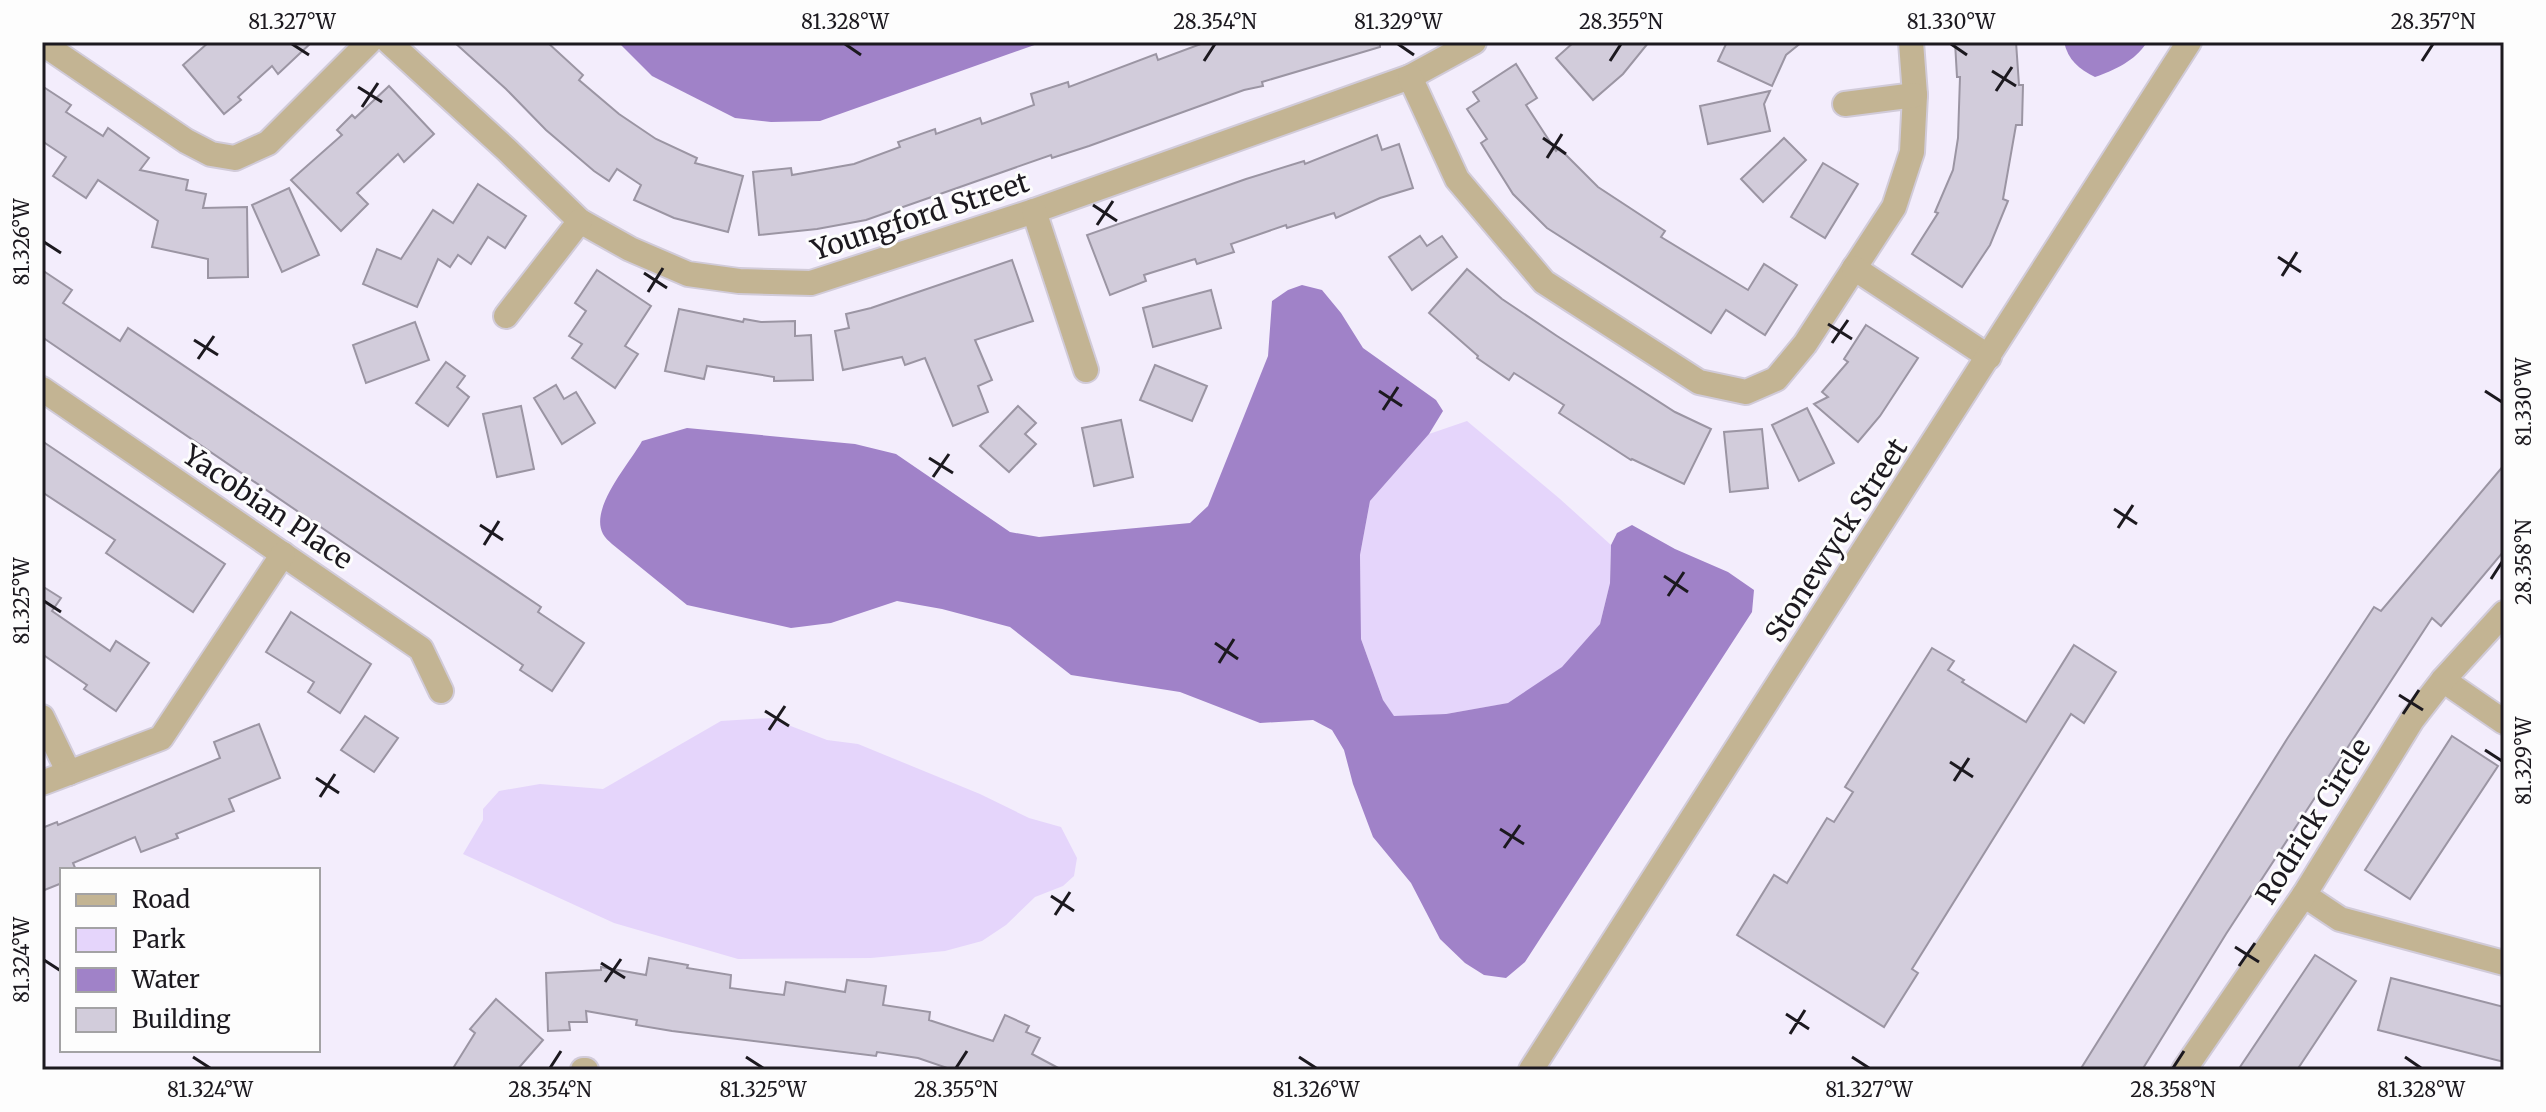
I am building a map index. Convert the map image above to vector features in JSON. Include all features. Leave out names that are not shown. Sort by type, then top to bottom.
[{"type":"street","points":[[42,43],[186,141],[211,154],[235,158],[268,143],[369,42]]},
{"type":"street","name":"Youngford Street","points":[[389,42],[580,221],[630,249],[688,274],[739,281],[811,283],[1034,211],[1410,77],[1474,42]]},
{"type":"street","points":[[1410,77],[1457,179],[1544,282],[1699,382],[1746,392],[1776,379],[1805,344],[1894,207],[1912,152],[1915,95],[1911,42]]},
{"type":"street","name":"Stonewyck Street","points":[[1531,1070],[2189,42]]},
{"type":"street","points":[[1845,104],[1915,95]]},
{"type":"street","points":[[1034,211],[1086,370]]},
{"type":"street","points":[[506,316],[580,221]]},
{"type":"street","points":[[1854,268],[1989,357]]},
{"type":"street","name":"Yacobian Place","points":[[42,389],[421,649],[441,691]]},
{"type":"street","points":[[42,783],[161,738],[283,554]]},
{"type":"street","name":"Rodrick Circle","points":[[2184,1070],[2304,895],[2412,720],[2443,680],[2504,613]]},
{"type":"street","points":[[2443,680],[2504,722]]},
{"type":"street","points":[[42,717],[69,773]]},
{"type":"street","points":[[2304,895],[2340,919],[2504,963]]},
{"type":"green space","points":[[1467,421],[1611,545],[1610,583],[1600,624],[1563,667],[1509,703],[1446,714],[1394,717],[1383,700],[1361,639],[1360,555],[1370,501],[1429,434]]},
{"type":"green space","points":[[770,718],[827,740],[858,744],[980,794],[1029,818],[1061,827],[1077,858],[1074,876],[1063,886],[1035,897],[1006,925],[982,941],[945,951],[871,958],[738,959],[614,923],[463,854],[483,820],[483,809],[499,791],[540,784],[603,789],[721,721]]},
{"type":"water","points":[[618,42],[1043,42],[820,121],[771,122],[735,118],[652,76]]},
{"type":"water","points":[[2064,42],[2147,42],[2124,64],[2095,77],[2075,63]]},
{"type":"water","points":[[1302,285],[1322,290],[1363,348],[1436,400],[1443,411],[1429,434],[1370,501],[1360,555],[1361,639],[1383,700],[1394,716],[1446,714],[1508,703],[1562,667],[1600,624],[1610,583],[1611,545],[1617,533],[1632,525],[1675,549],[1728,572],[1754,590],[1752,612],[1525,962],[1506,978],[1484,975],[1465,963],[1440,939],[1411,883],[1373,837],[1344,750],[1332,730],[1313,720],[1260,723],[1180,692],[1071,675],[1010,627],[942,609],[897,601],[831,623],[791,628],[687,605],[603,534],[600,523],[606,499],[642,441],[687,428],[855,444],[896,454],[1010,532],[1039,537],[1190,523],[1208,506],[1268,356],[1272,301]]},
{"type":"building","points":[[209,42],[312,42],[278,74],[272,66],[224,114],[183,65]]},
{"type":"building","points":[[454,42],[547,42],[583,75],[579,80],[619,114],[656,139],[697,158],[695,163],[743,176],[728,232],[674,218],[634,200],[641,185],[617,169],[609,181],[594,171]]},
{"type":"building","points":[[1206,42],[1380,42],[1380,47],[1262,82],[1263,86],[1244,90],[1089,146],[1052,158],[1051,155],[866,220],[759,235],[753,172],[791,168],[792,175],[854,164],[900,147],[898,142],[935,129],[936,134],[980,118],[982,124],[1034,105],[1031,94],[1068,82],[1069,87],[1156,54],[1158,60]]},
{"type":"building","points":[[1574,42],[1649,42],[1623,74],[1593,100],[1556,58]]},
{"type":"building","points":[[1727,42],[1802,42],[1786,55],[1772,86],[1718,61]]},
{"type":"building","points":[[1955,42],[2016,42],[2019,85],[2023,85],[2022,125],[2016,125],[2003,199],[2008,201],[1990,245],[1962,287],[1912,254],[1938,213],[1935,212],[1953,170],[1958,138],[1960,77],[1957,77]]},
{"type":"building","points":[[1516,64],[1537,98],[1526,105],[1556,151],[1559,148],[1598,187],[1665,231],[1661,237],[1748,290],[1764,264],[1797,285],[1765,335],[1726,310],[1711,333],[1547,228],[1513,194],[1481,143],[1487,139],[1467,109],[1479,101],[1473,92]]},
{"type":"building","points":[[42,86],[71,105],[66,112],[103,136],[108,128],[149,158],[140,170],[188,180],[186,190],[206,194],[203,208],[247,207],[248,277],[208,278],[208,259],[152,247],[158,221],[98,180],[86,198],[53,176],[66,157],[42,141]]},
{"type":"building","points":[[389,86],[434,134],[404,162],[398,154],[357,193],[368,204],[341,231],[291,180],[342,135],[337,130],[352,115],[355,118]]},
{"type":"building","points":[[1770,91],[1764,104],[1770,131],[1708,144],[1700,106]]},
{"type":"building","points":[[1377,135],[1382,150],[1399,144],[1413,188],[1380,198],[1336,218],[1334,213],[1231,244],[1234,252],[1197,264],[1195,259],[1144,275],[1146,281],[1110,295],[1087,235],[1246,179],[1304,161],[1305,164]]},
{"type":"building","points":[[1784,138],[1806,160],[1763,202],[1741,179]]},
{"type":"building","points":[[1823,163],[1858,184],[1825,238],[1791,217]]},
{"type":"building","points":[[478,184],[526,216],[505,248],[488,237],[471,264],[458,255],[450,267],[438,259],[417,307],[363,284],[377,249],[401,259],[433,210],[453,223]]},
{"type":"building","points":[[289,188],[319,255],[282,272],[252,205]]},
{"type":"building","points":[[1420,236],[1427,246],[1442,236],[1457,257],[1412,290],[1389,257]]},
{"type":"building","points":[[1012,260],[1033,321],[975,340],[992,380],[978,386],[988,412],[953,426],[925,358],[905,365],[902,357],[843,370],[835,331],[849,328],[846,314]]},
{"type":"building","points":[[1467,269],[1502,299],[1557,336],[1675,412],[1711,429],[1684,484],[1631,460],[1559,413],[1564,405],[1514,373],[1509,380],[1477,358],[1429,313]]},
{"type":"building","points":[[42,270],[72,290],[63,303],[120,341],[128,328],[541,607],[538,612],[584,643],[552,691],[520,670],[523,665],[42,337]]},
{"type":"building","points":[[597,270],[651,306],[625,346],[638,354],[615,388],[572,358],[582,344],[569,336],[586,311],[575,303]]},
{"type":"building","points":[[1211,290],[1221,328],[1153,347],[1143,308]]},
{"type":"building","points":[[679,309],[743,322],[744,319],[795,321],[795,336],[811,335],[813,380],[774,381],[774,377],[707,366],[704,379],[665,371]]},
{"type":"building","points":[[415,322],[429,360],[366,383],[353,345]]},
{"type":"building","points":[[1866,325],[1918,358],[1880,416],[1858,442],[1814,404],[1828,397],[1822,392],[1848,362],[1844,359]]},
{"type":"building","points":[[446,362],[465,376],[457,387],[469,397],[448,426],[416,403]]},
{"type":"building","points":[[1155,365],[1207,386],[1192,421],[1140,400]]},
{"type":"building","points":[[556,385],[564,399],[576,392],[595,423],[562,444],[534,398]]},
{"type":"building","points":[[521,406],[534,469],[497,477],[483,414]]},
{"type":"building","points":[[1018,406],[1036,423],[1025,434],[1036,444],[1009,472],[980,446]]},
{"type":"building","points":[[1807,408],[1834,463],[1799,481],[1772,425]]},
{"type":"building","points":[[1121,420],[1133,477],[1094,486],[1082,428]]},
{"type":"building","points":[[1762,429],[1768,488],[1730,492],[1724,432]]},
{"type":"building","points":[[42,441],[225,564],[193,612],[106,553],[115,540],[42,492]]},
{"type":"building","points":[[2504,465],[2504,551],[2441,626],[2432,618],[2226,934],[2142,1070],[2080,1070],[2287,739],[2374,607],[2381,611]]},
{"type":"building","points":[[42,586],[61,598],[52,611],[110,651],[116,641],[149,663],[116,711],[84,689],[87,685],[42,654]]},
{"type":"building","points":[[291,612],[371,664],[340,713],[308,692],[314,682],[266,652]]},
{"type":"building","points":[[2074,645],[2116,672],[2084,723],[2071,714],[1912,969],[1918,973],[1884,1027],[1737,935],[1774,875],[1787,883],[1827,818],[1834,822],[1853,792],[1845,787],[1932,648],[1954,661],[1948,670],[1964,680],[1962,682],[2026,722]]},
{"type":"building","points":[[365,716],[398,738],[374,772],[341,750]]},
{"type":"building","points":[[259,724],[280,778],[229,799],[234,811],[176,834],[178,838],[141,852],[135,837],[73,863],[75,868],[60,868],[60,884],[42,891],[42,828],[57,822],[58,825],[220,758],[214,742]]},
{"type":"building","points":[[2452,736],[2498,766],[2410,899],[2365,870]]},
{"type":"building","points":[[2315,955],[2356,981],[2297,1070],[2238,1070]]},
{"type":"building","points":[[649,958],[731,975],[730,988],[784,995],[786,982],[845,992],[847,980],[886,986],[883,1005],[930,1012],[929,1020],[993,1041],[1005,1015],[1029,1026],[1026,1032],[1040,1038],[1032,1054],[1062,1070],[953,1070],[918,1058],[877,1052],[876,1056],[672,1031],[636,1025],[637,1020],[586,1011],[587,1022],[569,1022],[570,1030],[548,1031],[546,973],[601,970],[601,967],[646,975]]},
{"type":"building","points":[[2391,978],[2504,1007],[2504,1062],[2378,1030]]},
{"type":"building","points":[[496,999],[543,1040],[517,1070],[452,1070],[475,1033],[470,1029]]}]
